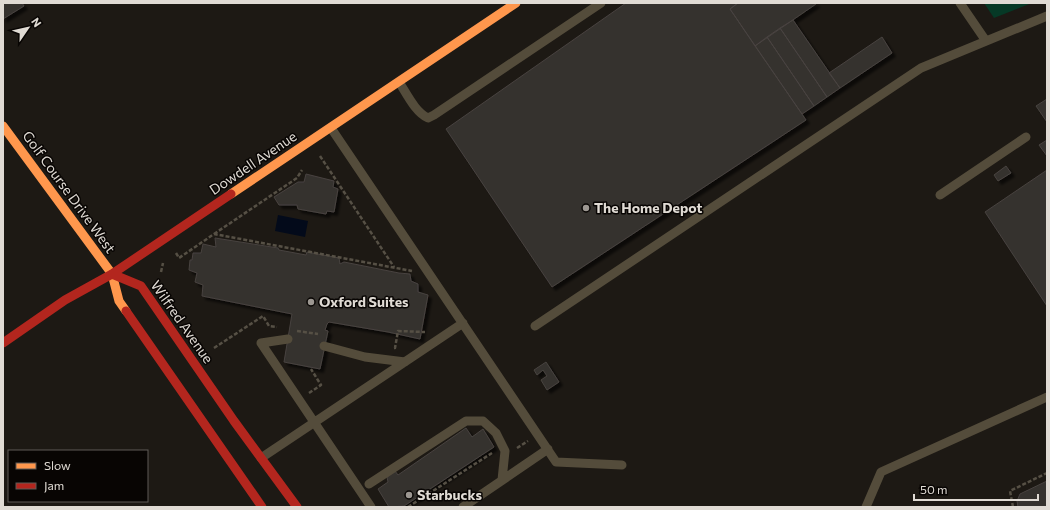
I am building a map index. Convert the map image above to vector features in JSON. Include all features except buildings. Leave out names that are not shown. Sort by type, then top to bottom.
[{"type":"street","name":"Dowdell Avenue","points":[[3,343],[65,300],[112,274],[516,3]]},
{"type":"street","name":"Golf Course Drive West","points":[[3,126],[112,274]]},
{"type":"street","name":"Wilfred Avenue","points":[[112,274],[141,286],[234,421],[297,507]]},
{"type":"street","points":[[112,274],[119,301],[262,507]]},
{"type":"lane","points":[[399,82],[422,116],[428,118],[434,116],[601,3]]},
{"type":"lane","points":[[960,3],[986,42]]},
{"type":"lane","points":[[535,326],[921,68],[1047,16]]},
{"type":"lane","points":[[331,128],[556,462],[622,466]]},
{"type":"lane","points":[[940,195],[1026,137]]},
{"type":"lane","points":[[262,458],[463,323]]},
{"type":"lane","points":[[288,339],[261,343],[371,507]]},
{"type":"lane","points":[[324,346],[365,357],[405,362]]},
{"type":"lane","points":[[866,507],[881,472],[1047,397]]},
{"type":"lane","points":[[369,484],[466,421],[483,421],[496,433],[505,451],[502,480]]},
{"type":"lane","points":[[463,507],[548,449]]},
{"type":"path","points":[[315,158],[320,155],[394,268]]},
{"type":"path","points":[[172,256],[176,253],[179,258],[297,178],[306,165]]},
{"type":"path","points":[[214,234],[412,271],[416,277]]},
{"type":"path","points":[[161,272],[163,263],[167,260]]},
{"type":"path","points":[[424,333],[429,329]]},
{"type":"path","points":[[514,451],[529,441]]},
{"type":"path","points":[[408,507],[496,450]]},
{"type":"path","points":[[1014,507],[1010,491],[1047,473]]},
{"type":"green space","points":[[984,3],[1032,3],[994,18]]},
{"type":"water","points":[[278,215],[308,221],[305,237],[275,231]]},
{"type":"traffic: slow","points":[[231,194],[516,3]]},
{"type":"traffic: slow","points":[[3,126],[112,274],[119,301],[126,311]]},
{"type":"traffic: jam","points":[[3,343],[65,300],[112,274],[231,194]]},
{"type":"traffic: jam","points":[[112,274],[141,286],[234,421],[297,507]]},
{"type":"traffic: jam","points":[[126,311],[262,507]]},
{"type":"place","name":"The Home Depot","points":[[586,208]]},
{"type":"place","name":"Oxford Suites","points":[[311,302]]},
{"type":"place","name":"Starbucks","points":[[409,495]]}]
